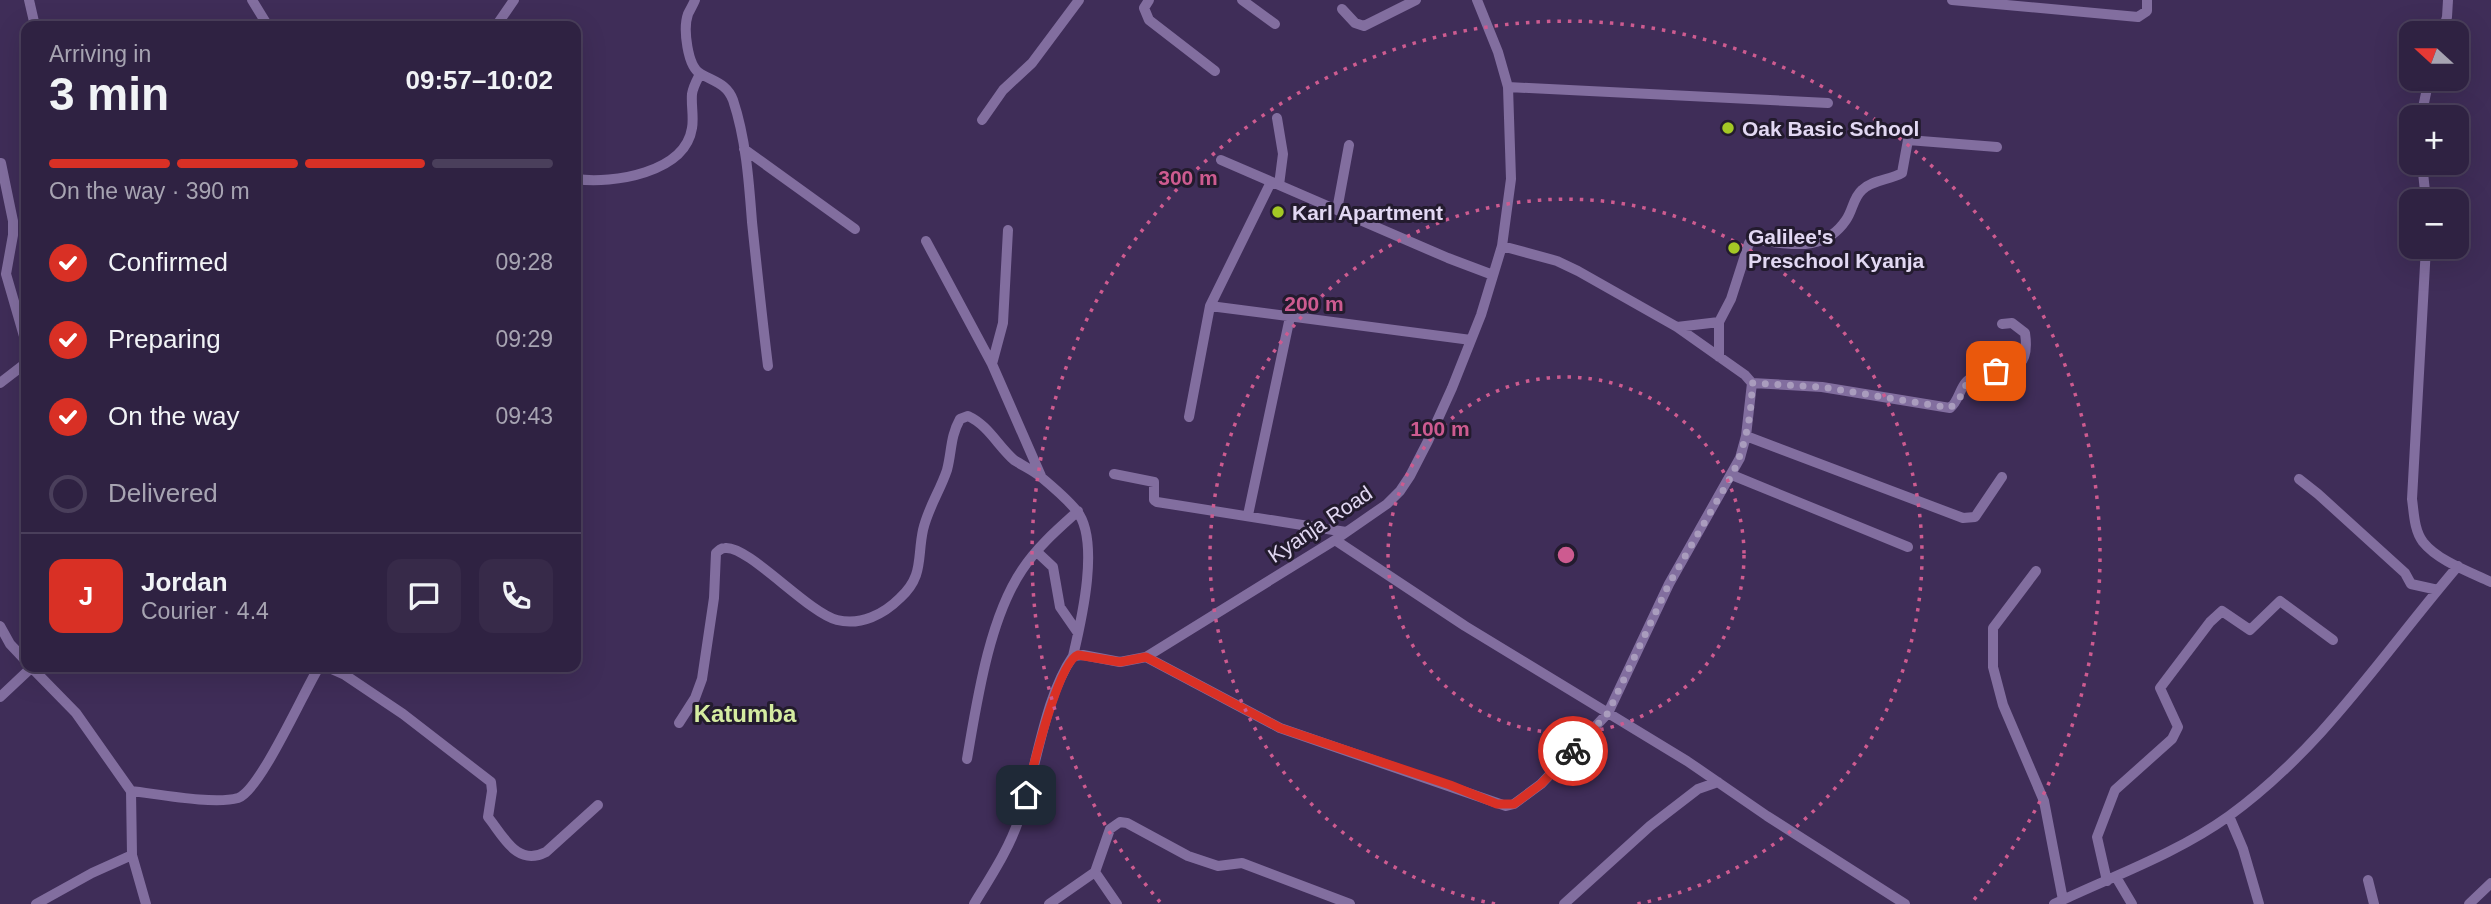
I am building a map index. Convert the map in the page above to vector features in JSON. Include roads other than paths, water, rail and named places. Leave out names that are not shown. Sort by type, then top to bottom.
[{"type":"street","points":[[29,0],[34,21]]},
{"type":"street","points":[[252,0],[265,21]]},
{"type":"street","points":[[499,21],[514,0]]},
{"type":"street","points":[[695,0],[688,15],[687,40],[692,62],[700,74],[718,81],[726,88],[732,99],[744,149],[768,366]]},
{"type":"street","points":[[982,120],[1003,90],[1032,63],[1079,0]]},
{"type":"street","points":[[1149,0],[1144,8],[1149,20],[1215,71]]},
{"type":"street","points":[[1242,0],[1275,24]]},
{"type":"street","points":[[1342,9],[1355,23],[1364,26],[1416,0]]},
{"type":"street","name":"Kyanja Road","points":[[1073,656],[1083,655],[1120,662],[1146,657],[1335,540],[1387,504],[1410,476],[1452,388],[1502,246],[1511,179],[1508,87],[1498,52],[1477,0]]},
{"type":"street","points":[[1952,0],[2138,17],[2147,12],[2147,0]]},
{"type":"street","points":[[2446,21],[2448,0]]},
{"type":"street","points":[[581,179],[639,173],[655,169],[672,160],[689,138],[692,127],[692,95],[700,74]]},
{"type":"street","points":[[1508,87],[1828,103]]},
{"type":"street","points":[[1189,417],[1210,306],[1275,184],[1283,154],[1277,118]]},
{"type":"street","points":[[1719,357],[1719,322],[1731,299],[1749,243],[1755,240],[1804,246],[1837,230],[1846,221],[1861,190],[1902,173],[1908,141],[1997,147]]},
{"type":"street","points":[[1337,210],[1349,145]]},
{"type":"street","points":[[744,149],[855,229]]},
{"type":"street","points":[[1221,160],[1493,275]]},
{"type":"street","points":[[1,163],[13,221],[6,274],[21,326]]},
{"type":"street","points":[[992,364],[1003,323],[1008,230]]},
{"type":"street","points":[[926,242],[992,364],[1041,476]]},
{"type":"street","points":[[1502,246],[1557,261],[1676,327],[1745,375],[1752,383],[1822,387],[1950,408],[1957,403],[1967,381],[1977,375],[2015,367],[2025,358],[2025,333],[2012,323],[2002,324]]},
{"type":"street","points":[[2425,259],[2412,499],[2414,519],[2424,544],[2458,566],[2491,582]]},
{"type":"street","points":[[1210,306],[1471,340]]},
{"type":"street","points":[[1248,516],[1290,317]]},
{"type":"street","points":[[1676,327],[1719,322]]},
{"type":"street","points":[[0,383],[21,367]]},
{"type":"street","points":[[1146,657],[1280,728],[1506,806],[1514,804],[1541,784],[1608,713],[1669,584],[1740,458],[1746,436],[1752,383]]},
{"type":"street","points":[[679,723],[695,698],[702,679],[714,598],[716,553],[722,548],[729,548],[744,555],[820,611],[837,620],[858,621],[883,613],[913,584],[918,572],[928,511],[947,469],[951,438],[960,419],[968,416],[976,420],[1015,460],[1041,476],[1078,511],[1086,532],[1088,563],[1084,606],[1073,656],[1052,702],[1019,819],[1007,849],[974,904]]},
{"type":"street","points":[[1746,436],[1962,518],[1975,517],[2003,477]]},
{"type":"street","points":[[1114,474],[1154,482],[1154,500],[1157,502],[1346,532]]},
{"type":"street","points":[[1732,475],[1908,547]]},
{"type":"street","points":[[2299,480],[2405,573],[2412,584],[2438,590]]},
{"type":"street","points":[[967,760],[978,695],[1007,597],[1023,569],[1047,539],[1078,511]]},
{"type":"street","points":[[1335,540],[1465,626],[1718,782],[1905,904]]},
{"type":"street","points":[[1037,552],[1053,567],[1060,607],[1078,633]]},
{"type":"street","points":[[2036,571],[1993,628],[1993,667],[2003,705],[2044,801],[2059,902],[2185,843],[2229,816],[2297,757],[2391,650],[2458,566]]},
{"type":"street","points":[[2132,904],[2112,879],[2097,837],[2115,790],[2172,738],[2178,727],[2160,688],[2210,622],[2222,611],[2250,630],[2280,601],[2333,640]]},
{"type":"street","points":[[0,626],[21,656]]},
{"type":"street","points":[[0,698],[26,672]]},
{"type":"street","points":[[36,672],[76,713],[131,791],[132,855],[146,904]]},
{"type":"street","points":[[131,791],[218,800],[237,799],[244,795],[261,773],[316,672]]},
{"type":"street","points":[[338,672],[403,714],[491,782],[488,817],[509,844],[525,857],[536,857],[546,852],[598,805]]},
{"type":"street","points":[[1564,904],[1660,819],[1698,789],[1718,782]]},
{"type":"street","points":[[2229,816],[2259,904]]},
{"type":"street","points":[[1049,904],[1095,872],[1110,828],[1120,822],[1127,823],[1188,856],[1219,866],[1242,863],[1350,904]]},
{"type":"street","points":[[36,904],[92,873],[132,855]]},
{"type":"street","points":[[1095,872],[1117,904]]},
{"type":"street","points":[[2368,880],[2374,904]]},
{"type":"street","points":[[2469,904],[2491,883]]},
{"type":"place","name":"Oak Basic School","points":[[1728,128]]},
{"type":"place","name":"Karl Apartment","points":[[1278,212]]},
{"type":"place","name":"Galilee's Preschool Kyanja","points":[[1734,248]]},
{"type":"district","name":"Katumba","points":[[745,713]]}]
